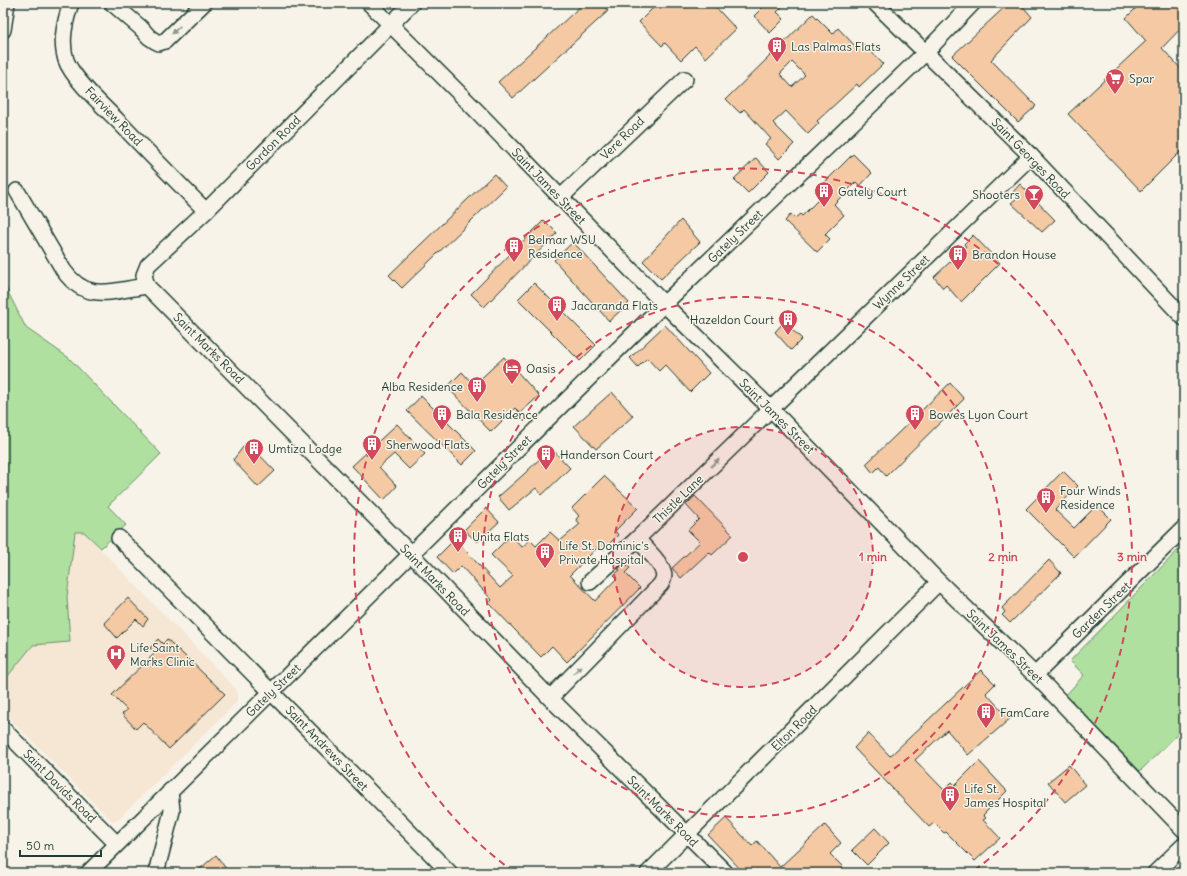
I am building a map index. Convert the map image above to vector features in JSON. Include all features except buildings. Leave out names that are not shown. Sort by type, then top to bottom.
[{"type":"street","points":[[3,30],[7,3]]},
{"type":"street","name":"Fairview Road","points":[[71,3],[63,43],[66,61],[71,69],[89,92],[206,211]]},
{"type":"street","points":[[112,3],[141,28],[148,37],[159,43],[165,41],[204,3]]},
{"type":"street","name":"Saint James Street","points":[[369,3],[471,104],[560,198],[664,304],[771,409],[939,582],[1035,675],[1184,830]]},
{"type":"street","name":"Gordon Road","points":[[147,286],[144,275],[148,265],[206,211],[412,3]]},
{"type":"street","name":"Saint Georges Road","points":[[875,3],[1031,156],[1184,318]]},
{"type":"street","name":"Gately Street","points":[[88,873],[170,790],[664,304],[974,3]]},
{"type":"street","name":"Vere Road","points":[[560,198],[685,79]]},
{"type":"street","name":"Wynne Street","points":[[771,409],[1031,156]]},
{"type":"street","points":[[17,191],[64,271],[78,286],[86,290],[96,292],[110,292],[147,286]]},
{"type":"street","name":"Saint Marks Road","points":[[147,286],[411,554],[550,698],[726,873]]},
{"type":"street","name":"Thistle Lane","points":[[590,582],[637,539],[771,409]]},
{"type":"street","name":"Garden Street","points":[[1035,675],[1184,528]]},
{"type":"street","name":"Saint Andrews Street","points":[[119,538],[272,691],[450,873]]},
{"type":"street","points":[[550,698],[662,584],[664,573],[660,565],[637,539]]},
{"type":"street","name":"Elton Road","points":[[648,873],[939,582]]},
{"type":"street","name":"Saint Davids Road","points":[[3,729],[117,844]]},
{"type":"street","points":[[156,873],[172,811],[170,790]]},
{"type":"street","points":[[1155,873],[1184,845]]},
{"type":"shaded area","name":"Life Saint Marks Clinic","points":[[75,532],[84,532],[237,690],[237,702],[117,820],[112,821],[3,712],[3,682],[33,645],[70,642],[67,597]]},
{"type":"green space","points":[[3,282],[26,328],[69,358],[161,454],[108,506],[126,525],[101,548],[84,532],[75,532],[67,597],[70,642],[33,645],[3,682]]},
{"type":"green space","points":[[1184,544],[1184,728],[1140,771],[1066,695],[1084,675],[1070,661]]},
{"type":"place","name":"Las Palmas Flats","points":[[777,63]]},
{"type":"place","name":"Spar","points":[[1115,95]]},
{"type":"place","name":"Gately Court","points":[[824,208]]},
{"type":"place","name":"Shooters","points":[[1034,211]]},
{"type":"place","name":"Belmar WSU Residence","points":[[514,263]]},
{"type":"place","name":"Brandon House","points":[[958,271]]},
{"type":"place","name":"Jacaranda Flats","points":[[557,322]]},
{"type":"place","name":"Hazeldon Court","points":[[788,336]]},
{"type":"place","name":"Oasis","points":[[512,385]]},
{"type":"place","name":"Alba Residence","points":[[477,403]]},
{"type":"place","name":"Bala Residence","points":[[442,431]]},
{"type":"place","name":"Bowes Lyon Court","points":[[915,431]]},
{"type":"place","name":"Sherwood Flats","points":[[372,461]]},
{"type":"place","name":"Umtiza Lodge","points":[[254,465]]},
{"type":"place","name":"Handerson Court","points":[[546,471]]},
{"type":"place","name":"Four Winds Residence","points":[[1046,514]]},
{"type":"place","name":"Unita Flats","points":[[458,553]]},
{"type":"place","name":"Life St. Dominic's Private Hospital","points":[[545,569]]},
{"type":"place","name":"Life Saint Marks Clinic","points":[[116,671]]},
{"type":"place","name":"FamCare","points":[[986,729]]},
{"type":"place","name":"Life St. James Hospital","points":[[950,812]]}]
